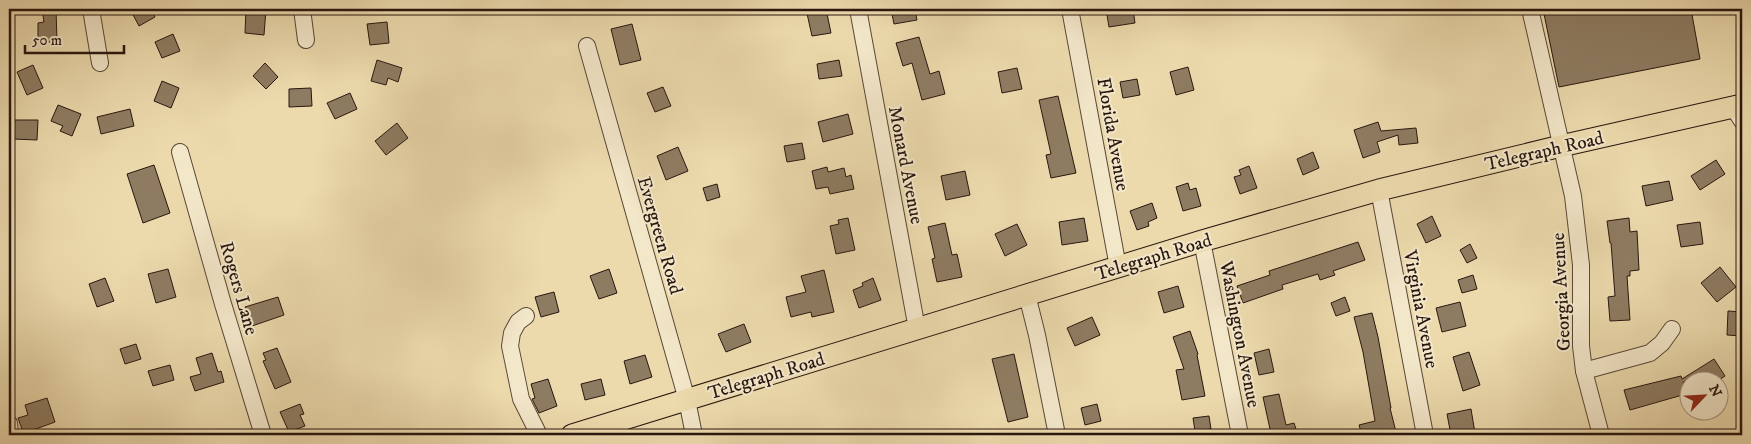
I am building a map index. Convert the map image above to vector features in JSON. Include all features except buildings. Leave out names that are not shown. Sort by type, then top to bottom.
[{"type":"main road","name":"Telegraph Road","points":[[572,435],[1202,241],[1379,190],[1561,146],[1739,111]]},
{"type":"street","points":[[91,9],[100,63]]},
{"type":"street","points":[[302,9],[306,40]]},
{"type":"street","name":"Monard Avenue","points":[[858,9],[917,329]]},
{"type":"street","name":"Florida Avenue","points":[[1070,9],[1118,267]]},
{"type":"street","name":"Georgia Avenue","points":[[1530,9],[1573,196],[1581,265],[1581,346],[1584,371],[1601,435]]},
{"type":"street","name":"Evergreen Road","points":[[587,46],[687,400],[694,435]]},
{"type":"street","name":"Rogers Lane","points":[[180,152],[223,304],[263,435]]},
{"type":"street","name":"Virginia Avenue","points":[[1379,190],[1425,435]]},
{"type":"street","name":"Washington Avenue","points":[[1202,241],[1240,435]]},
{"type":"street","points":[[1027,295],[1057,435]]},
{"type":"street","points":[[526,316],[518,322],[512,333],[510,346],[521,399],[538,435]]},
{"type":"street","points":[[1584,371],[1650,353],[1662,343],[1672,329]]},
{"type":"street","points":[[9,423],[10,435]]}]
